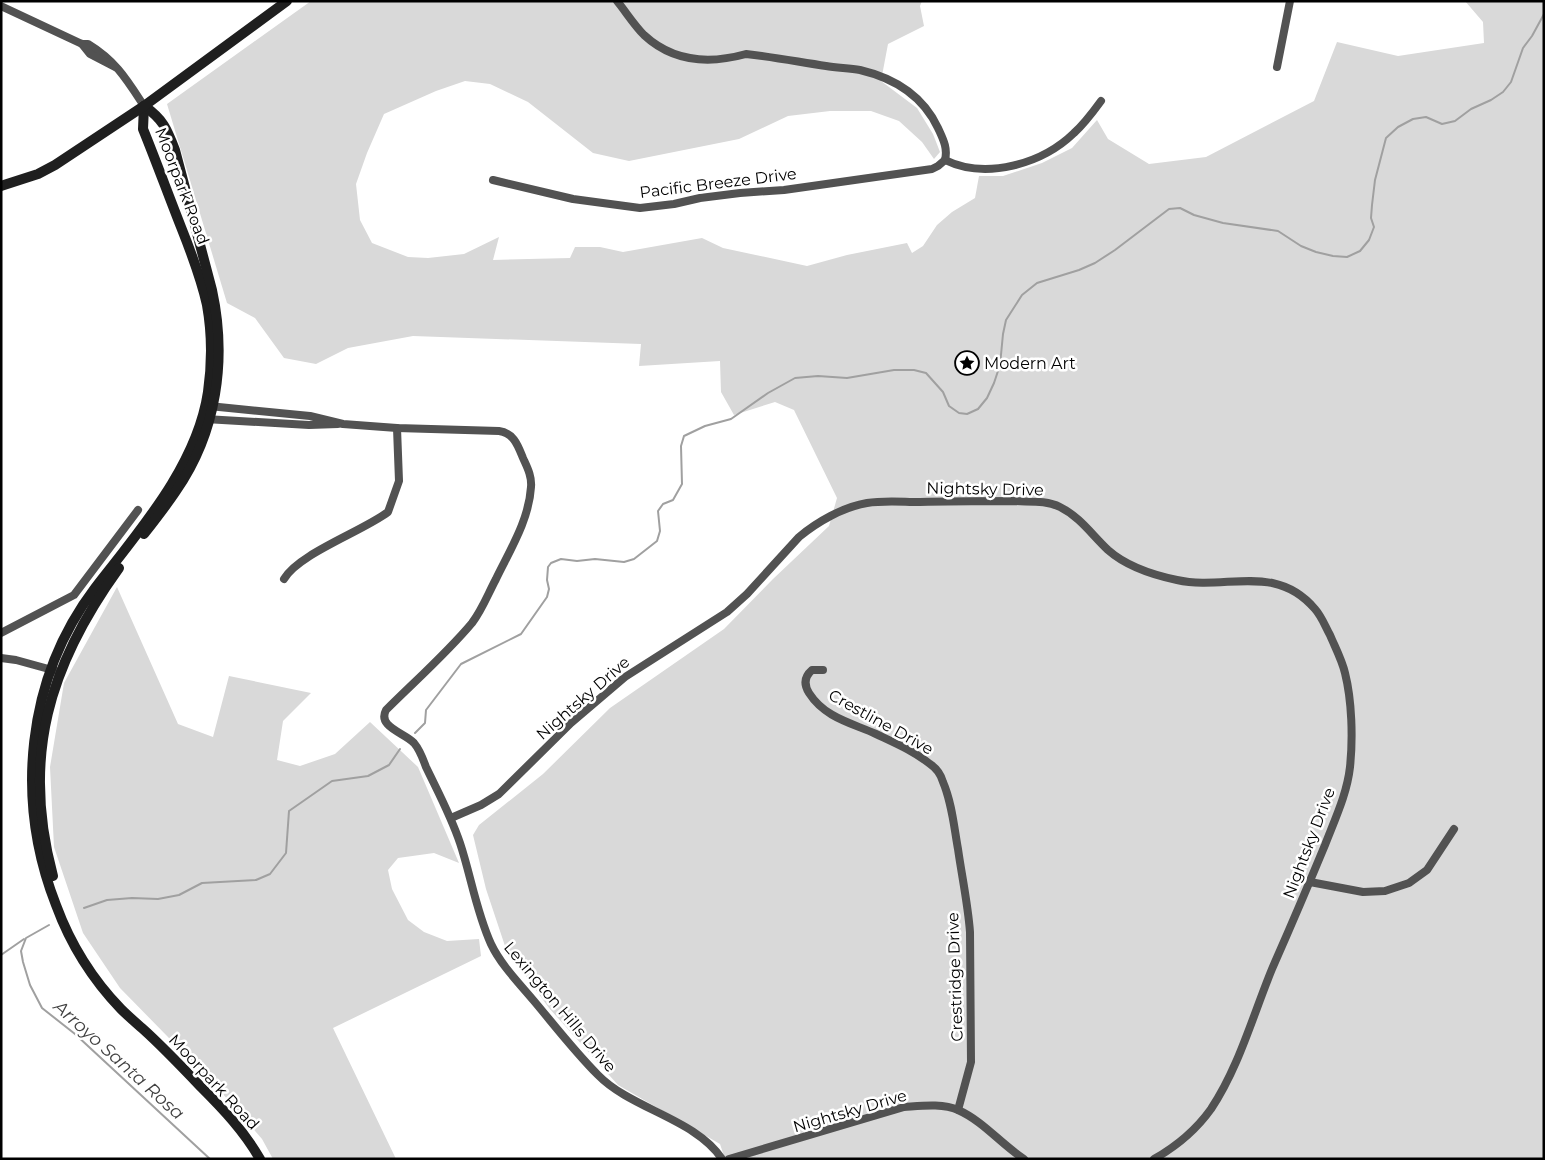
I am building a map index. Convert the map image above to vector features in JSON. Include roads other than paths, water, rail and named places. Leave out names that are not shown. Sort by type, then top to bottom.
[{"type":"main road","points":[[1,186],[38,174],[55,165],[144,106],[287,1]]},
{"type":"main road","name":"Moorpark Road","points":[[144,106],[142,129],[196,266],[206,304],[210,330],[209,406]]},
{"type":"main road","name":"Moorpark Road","points":[[144,106],[158,116],[169,134],[175,150],[213,297],[219,337],[218,367],[206,419],[170,486],[86,602],[73,623],[37,725],[31,774],[34,822],[42,865],[64,924],[85,963],[117,1005],[231,1118],[260,1159]]},
{"type":"street","points":[[617,1],[643,34],[660,48],[678,56],[712,60],[746,54],[858,70],[880,76],[898,84],[915,96],[934,120],[945,143],[947,152],[945,160],[955,165],[972,168],[997,168],[1015,165],[1036,158],[1055,148],[1073,135],[1101,101]]},
{"type":"street","points":[[1277,67],[1290,1]]},
{"type":"street","points":[[1,6],[82,44],[90,54],[117,68],[144,106]]},
{"type":"street","name":"Pacific Breeze Drive","points":[[493,180],[573,199],[640,208],[674,204],[700,198],[784,190],[932,169],[945,160]]},
{"type":"street","name":"Lexington Hills Drive","points":[[209,406],[310,416],[340,423],[397,428],[506,432],[517,444],[531,479],[530,496],[524,520],[476,617],[384,714],[384,719],[387,724],[409,739],[419,750],[451,818],[460,842],[484,927],[492,946],[513,977],[568,1042],[607,1084],[704,1139],[722,1159]]},
{"type":"street","name":"Lexington Hills Drive","points":[[206,419],[309,425],[340,423]]},
{"type":"street","points":[[284,579],[288,572],[304,560],[388,512],[399,480],[397,428]]},
{"type":"street","name":"Nightsky Drive","points":[[451,818],[481,805],[499,794],[572,723],[625,677],[727,612],[747,594],[799,537],[821,522],[854,507],[868,503],[1046,502],[1057,505],[1073,515],[1107,549],[1132,566],[1178,581],[1246,580],[1289,588],[1315,609],[1323,620],[1345,671],[1350,706],[1351,749],[1346,790],[1233,1067],[1216,1100],[1202,1121],[1191,1133],[1154,1159]]},
{"type":"street","points":[[1,633],[74,595],[138,510]]},
{"type":"street","points":[[1,658],[56,671]]},
{"type":"street","name":"Crestline Drive","points":[[823,670],[812,670],[806,677],[805,684],[814,700],[826,711],[845,722],[889,740],[930,763],[938,772],[943,782],[951,812]]},
{"type":"street","name":"Crestridge Drive","points":[[951,812],[970,932],[971,1062],[958,1110]]},
{"type":"street","points":[[1310,882],[1363,892],[1385,891],[1409,883],[1427,870],[1454,829]]},
{"type":"street","name":"Nightsky Drive","points":[[729,1159],[904,1107],[918,1106],[948,1107],[958,1110],[1024,1159]]},
{"type":"waterway","name":"Arroyo Santa Rosa","points":[[415,733],[425,723],[426,710],[461,664],[521,634],[547,597],[549,589],[547,580],[548,567],[551,563],[561,559],[577,561],[595,559],[624,562],[634,559],[657,541],[660,531],[658,511],[663,504],[673,500],[682,484],[681,446],[684,436],[705,426],[731,419],[768,393],[795,378],[818,376],[847,378],[894,370],[914,370],[926,373],[943,392],[949,406],[959,413],[967,414],[978,409],[987,398],[1000,365],[1006,320],[1022,295],[1037,283],[1095,263],[1169,209],[1180,208],[1194,215],[1223,223],[1278,231],[1301,246],[1333,256],[1347,257],[1360,251],[1369,240],[1374,227],[1371,218],[1375,180],[1386,138],[1398,127],[1413,119],[1426,117],[1442,124],[1455,121],[1471,109],[1503,92],[1511,82],[1523,48],[1544,14]]},
{"type":"waterway","name":"Arroyo Santa Rosa","points":[[84,908],[107,900],[132,898],[158,899],[179,895],[202,883],[256,880],[270,874],[286,853],[289,811],[332,781],[368,776],[389,765],[400,749]]},
{"type":"waterway","name":"Arroyo Santa Rosa","points":[[49,925],[26,938],[21,951],[30,985],[42,1008],[75,1034],[210,1159]]},
{"type":"waterway","points":[[1,955],[24,939]]},
{"type":"place","name":"Modern Art","points":[[967,363]]}]
